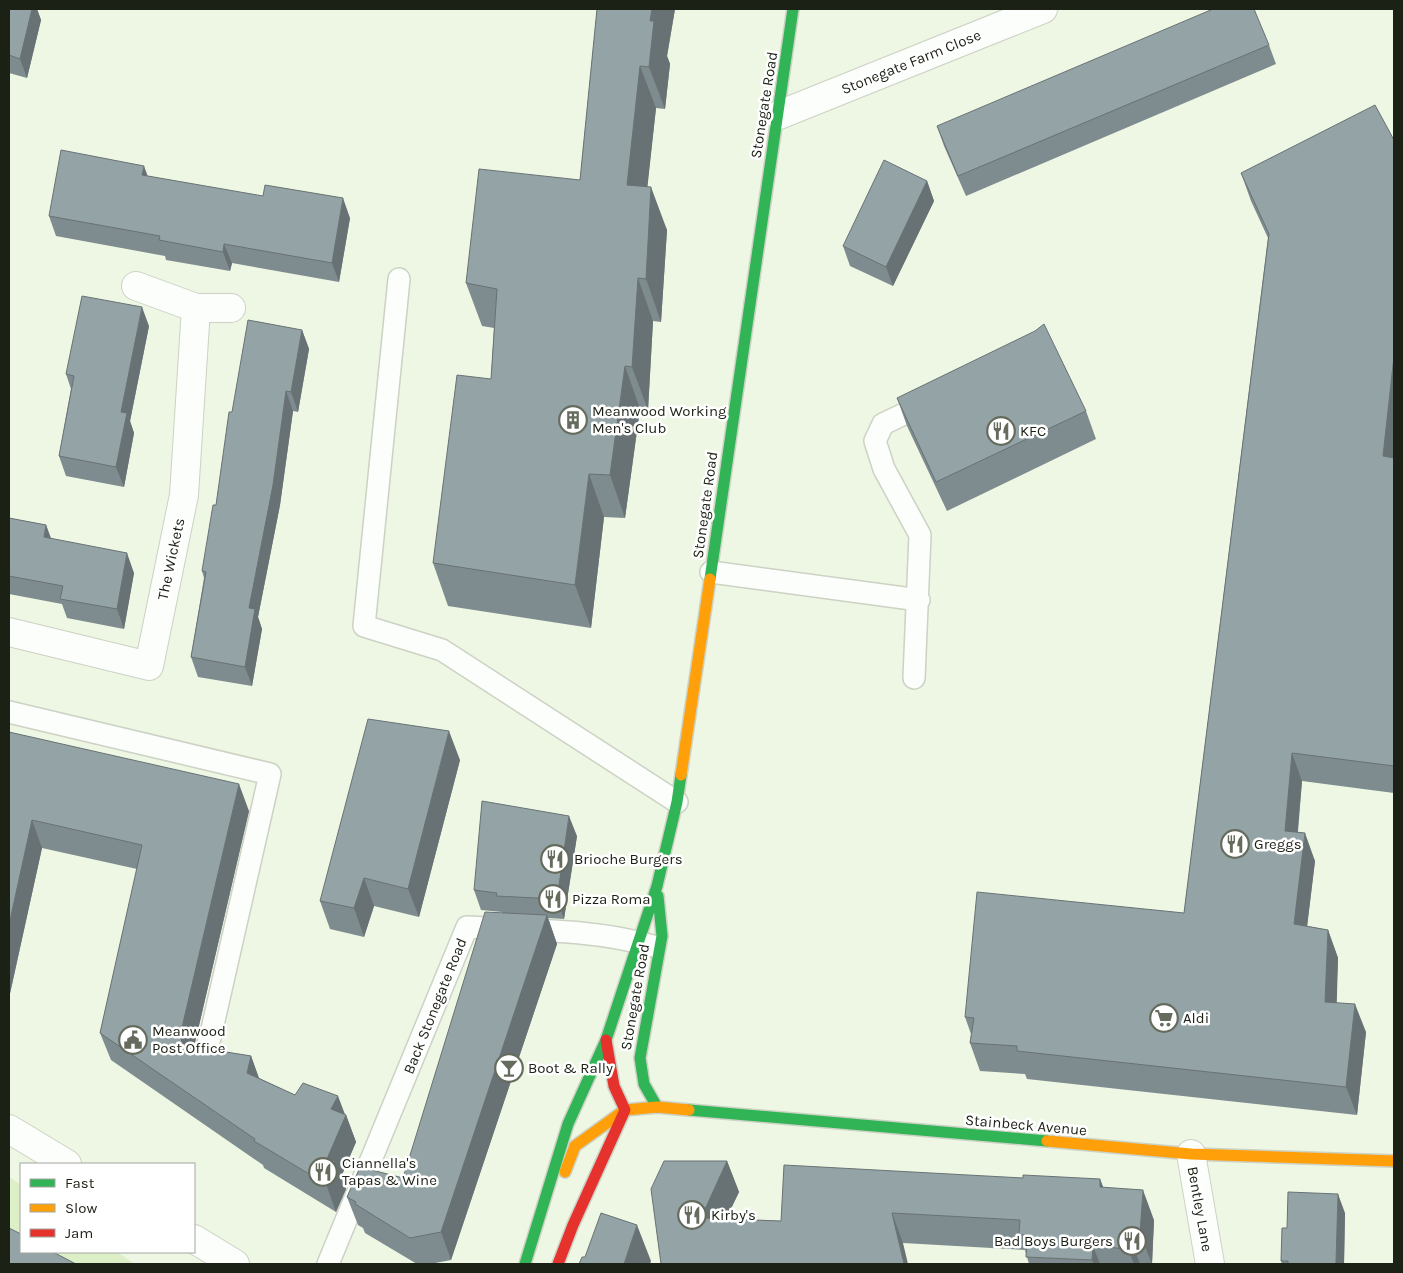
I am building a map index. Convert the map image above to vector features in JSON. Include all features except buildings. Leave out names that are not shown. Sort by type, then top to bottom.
[{"type":"main road","name":"Stonegate Road","points":[[527,1264],[568,1124],[606,1040],[657,886],[677,802],[760,228],[794,9]]},
{"type":"main road","name":"Stonegate Road","points":[[657,886],[662,936],[640,1058],[640,1076],[645,1092],[657,1107]]},
{"type":"main road","name":"Stonegate Road","points":[[527,1264],[575,1146],[625,1110],[614,1086],[606,1040]]},
{"type":"main road","points":[[558,1264],[573,1225],[625,1110],[657,1107]]},
{"type":"main road","name":"Stainbeck Avenue","points":[[657,1107],[1191,1154],[1394,1161]]},
{"type":"street","name":"Stonegate Farm Close","points":[[779,115],[1043,9]]},
{"type":"street","points":[[136,286],[196,308],[231,308]]},
{"type":"street","name":"The Wickets","points":[[9,632],[149,666],[184,495],[196,308]]},
{"type":"street","points":[[9,1129],[65,1163]]},
{"type":"street","name":"Bentley Lane","points":[[1191,1154],[1210,1264]]},
{"type":"street","points":[[195,1240],[236,1264]]},
{"type":"lane","points":[[399,279],[364,626],[442,650],[677,802]]},
{"type":"lane","points":[[914,678],[919,600],[920,535],[884,469],[875,440],[883,424],[944,395]]},
{"type":"lane","points":[[711,572],[919,600]]},
{"type":"lane","points":[[9,712],[270,774],[210,1038],[202,1061]]},
{"type":"lane","name":"Back Stonegate Road","points":[[328,1264],[467,927],[543,930],[638,942],[659,948]]},
{"type":"green space","points":[[9,1177],[20,1184],[20,1253],[118,1253],[135,1264],[34,1264],[9,1250]]},
{"type":"traffic: fast","points":[[710,579],[793,9]]},
{"type":"traffic: fast","points":[[525,1264],[568,1124],[606,1040],[657,886],[677,802],[681,775]]},
{"type":"traffic: fast","points":[[657,1107],[644,1084],[640,1058],[662,936],[658,896]]},
{"type":"traffic: fast","points":[[689,1110],[1047,1141]]},
{"type":"traffic: slow","points":[[681,775],[710,579]]},
{"type":"traffic: slow","points":[[565,1172],[575,1146],[625,1110],[657,1107],[689,1110]]},
{"type":"traffic: slow","points":[[1047,1141],[1191,1154],[1394,1161]]},
{"type":"traffic: jam","points":[[558,1264],[573,1225],[625,1110],[614,1086],[606,1040]]},
{"type":"place","name":"Meanwood Working Men's Club","points":[[573,420]]},
{"type":"place","name":"KFC","points":[[1001,431]]},
{"type":"place","name":"Greggs","points":[[1235,844]]},
{"type":"place","name":"Brioche Burgers","points":[[555,859]]},
{"type":"place","name":"Pizza Roma","points":[[553,899]]},
{"type":"place","name":"Aldi","points":[[1164,1018]]},
{"type":"place","name":"Meanwood Post Office","points":[[133,1040]]},
{"type":"place","name":"Boot & Rally","points":[[509,1068]]},
{"type":"place","name":"Ciannella's Tapas & Wine","points":[[323,1172]]},
{"type":"place","name":"Kirby's","points":[[692,1215]]},
{"type":"place","name":"Bad Boys Burgers","points":[[1132,1241]]}]
